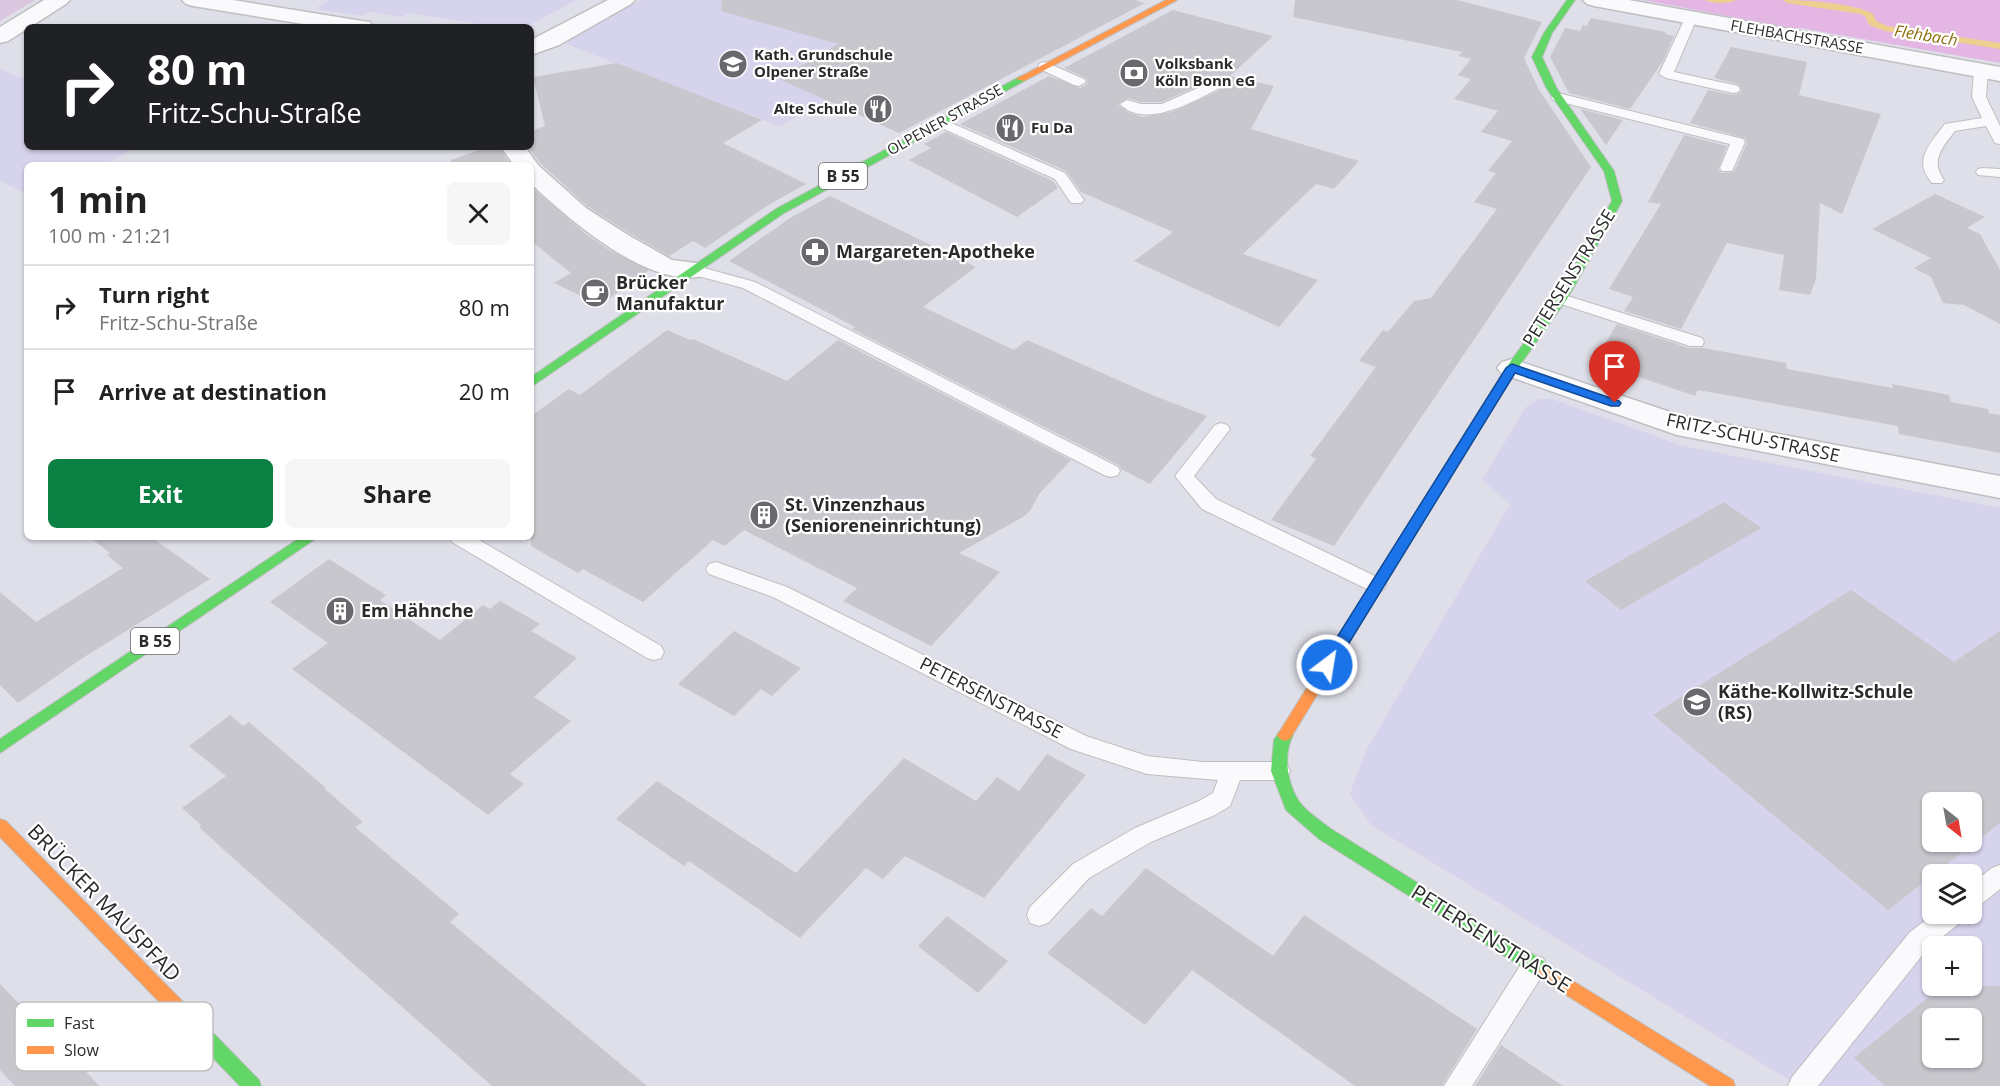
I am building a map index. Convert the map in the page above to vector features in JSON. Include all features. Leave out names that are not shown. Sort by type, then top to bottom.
[{"type":"street","points":[[0,36],[59,0]]},
{"type":"street","points":[[194,0],[343,24]]},
{"type":"street","points":[[534,48],[624,0]]},
{"type":"street","name":"OLPENER STRASSE","points":[[534,381],[780,212],[940,122],[1148,11],[1173,0]]},
{"type":"street","name":"PETERSENSTRASSE","points":[[1571,0],[1548,33],[1538,57],[1557,96],[1609,171],[1617,201],[1561,299],[1512,368],[1282,740],[1279,771],[1292,805],[1325,834],[1726,1086]]},
{"type":"street","name":"FLEHBACHSTRASSE","points":[[1594,0],[1990,72]]},
{"type":"street","points":[[534,174],[577,213],[619,242],[665,267],[693,270]]},
{"type":"street","name":"FRITZ-SCHU-STRASSE","points":[[1512,368],[1677,424],[2000,487]]},
{"type":"street","name":"B 55","points":[[0,747],[307,540]]},
{"type":"street","name":"BRÜCKER MAUSPFAD","points":[[0,826],[171,1002]]},
{"type":"street","name":"BRÜCKER MAUSPFAD","points":[[213,1046],[252,1086]]},
{"type":"lane","points":[[1691,18],[1666,74],[1732,89]]},
{"type":"lane","points":[[1045,66],[1079,82]]},
{"type":"lane","points":[[1990,72],[1979,97],[2000,140]]},
{"type":"lane","points":[[1127,104],[1142,111],[1167,109],[1218,83]]},
{"type":"lane","points":[[1557,96],[1737,142],[1727,168]]},
{"type":"lane","points":[[1937,180],[1930,173],[1928,166],[1950,127],[1990,121]]},
{"type":"lane","points":[[940,122],[1060,177],[1076,200]]},
{"type":"lane","points":[[1983,172],[2000,173]]},
{"type":"lane","points":[[693,270],[749,285],[1111,471]]},
{"type":"lane","points":[[1561,299],[1696,342]]},
{"type":"lane","points":[[1221,429],[1184,476],[1209,504],[1376,585]]},
{"type":"lane","points":[[464,540],[654,652]]},
{"type":"lane","name":"PETERSENSTRASSE","points":[[716,569],[780,592],[1079,743],[1147,765],[1203,771],[1279,771]]},
{"type":"lane","points":[[1039,915],[1081,871],[1143,835],[1207,808],[1222,799],[1232,772]]},
{"type":"lane","points":[[1982,889],[2000,875]]},
{"type":"lane","points":[[1801,1086],[1919,940],[1939,924]]},
{"type":"lane","points":[[1457,1086],[1534,966]]},
{"type":"shaded area","points":[[0,0],[35,0],[0,21]]},
{"type":"shaded area","points":[[329,0],[577,0],[531,24],[480,24],[408,13],[402,17],[369,12],[362,16],[315,9]]},
{"type":"shaded area","name":"Kath. Grundschule Olpener Straße","points":[[641,0],[887,0],[856,31],[837,44],[857,85],[779,126],[566,44],[572,38]]},
{"type":"shaded area","points":[[1643,0],[2000,0],[2000,63],[1791,28]]},
{"type":"shaded area","points":[[0,69],[24,79],[24,150],[132,150],[110,162],[24,162],[24,193],[0,181]]},
{"type":"shaded area","name":"Käthe-Kollwitz-Schule (RS)","points":[[1539,399],[1552,399],[1683,446],[2000,508],[2000,1086],[1799,1086],[1371,825],[1350,794],[1365,752],[1510,504],[1482,480],[1526,407]]},
{"type":"building","points":[[722,0],[1135,0],[1145,3],[899,133],[779,79],[838,44],[721,11]]},
{"type":"building","points":[[1295,0],[1457,0],[1542,22],[1524,58],[1539,90],[1591,167],[1334,546],[1271,520],[1316,459],[1310,456],[1376,367],[1359,361],[1383,330],[1388,332],[1414,301],[1431,298],[1497,209],[1474,202],[1496,173],[1488,171],[1512,141],[1481,132],[1498,111],[1454,99],[1471,79],[1458,75],[1471,59],[1459,56],[1462,52],[1293,17]]},
{"type":"building","points":[[1173,10],[1273,36],[1230,76],[1274,86],[1251,129],[1359,161],[1334,189],[1316,184],[1243,254],[1318,280],[1279,327],[1134,261],[1173,232],[1081,192],[1066,171],[960,124],[1049,76],[1080,88],[1088,83],[1086,78],[1064,68]],"holes":[[[1217,77],[1227,82],[1224,88],[1172,112],[1143,117],[1130,113],[1118,105],[1128,98],[1141,102],[1162,102]]]},
{"type":"building","points":[[1591,18],[1666,32],[1665,34],[1674,36],[1663,61],[1630,109],[1569,93],[1550,57],[1565,28],[1580,31],[1583,25],[1587,26]]},
{"type":"building","points":[[1731,47],[1807,62],[1799,95],[1881,114],[1842,214],[1820,203],[1816,279],[1810,295],[1779,290],[1784,255],[1727,243],[1681,329],[1624,311],[1633,297],[1609,289],[1661,204],[1648,202],[1684,135],[1727,146],[1718,169],[1722,173],[1734,172],[1747,143],[1745,138],[1690,123],[1708,90],[1733,95],[1742,90],[1738,84],[1714,78]]},
{"type":"building","points":[[617,63],[762,120],[723,143],[806,184],[770,204],[705,248],[693,241],[669,256],[587,206],[540,163],[530,150],[534,150],[534,130],[545,126],[534,77]]},
{"type":"building","points":[[1580,109],[1623,120],[1606,145]]},
{"type":"building","points":[[946,132],[1053,181],[1058,188],[1017,217],[909,160],[931,148],[924,144]]},
{"type":"building","points":[[479,150],[501,150],[509,162],[451,162],[451,160]]},
{"type":"building","points":[[534,190],[586,234],[609,250],[649,270],[600,305],[554,283],[571,273],[534,243]]},
{"type":"building","points":[[1935,194],[1985,217],[1967,228],[1980,234],[2000,270],[2000,324],[1964,305],[1943,303],[1931,277],[1914,268],[1931,258],[1872,229]]},
{"type":"building","points":[[830,196],[976,267],[923,307],[1014,350],[1027,340],[1152,395],[1207,416],[1150,484],[1121,469],[1119,465],[852,329],[855,327],[729,261],[790,218]]},
{"type":"building","points":[[1617,324],[1689,348],[1703,348],[1786,363],[1787,369],[1893,388],[1892,384],[1949,395],[1951,402],[1988,409],[1989,413],[2000,415],[2000,453],[1899,434],[1898,426],[1698,390],[1695,396],[1594,362]]},
{"type":"building","points":[[667,330],[690,340],[693,339],[787,381],[838,340],[1071,460],[1039,494],[1030,511],[1023,517],[959,553],[1000,572],[931,646],[843,601],[857,588],[744,530],[725,546],[713,540],[643,602],[583,569],[578,573],[531,546],[531,540],[534,540],[534,414],[569,389],[580,395]]},
{"type":"building","points":[[1724,502],[1761,528],[1621,610],[1585,581]]},
{"type":"building","points":[[93,540],[155,540],[210,579],[81,659],[18,703],[0,685],[0,592],[36,622],[123,568],[107,555],[110,553]]},
{"type":"building","points":[[329,559],[386,595],[380,600],[440,640],[483,605],[490,609],[500,601],[540,624],[531,631],[577,658],[534,697],[571,721],[510,774],[524,784],[488,815],[292,669],[328,643],[270,602]]},
{"type":"building","points":[[1851,590],[1954,662],[2000,631],[2000,823],[1982,837],[1982,792],[1922,792],[1922,852],[1963,852],[1947,864],[1922,864],[1922,884],[1888,910],[1653,715]]},
{"type":"building","points":[[734,631],[801,668],[772,696],[761,689],[734,716],[678,684]]},
{"type":"building","points":[[230,715],[243,726],[249,722],[326,788],[363,822],[355,827],[459,914],[450,922],[647,1086],[492,1086],[234,859],[182,808],[226,776],[189,746]]},
{"type":"building","points":[[1047,754],[1086,775],[984,898],[905,856],[883,879],[866,868],[800,938],[689,861],[684,866],[616,819],[657,781],[796,873],[904,758],[976,801],[997,777],[1019,791]]},
{"type":"building","points":[[1146,868],[1273,956],[1304,915],[1477,1029],[1442,1086],[1355,1086],[1192,970],[1145,1025],[1047,953],[1091,908],[1102,916]]},
{"type":"building","points":[[947,916],[1008,961],[978,993],[918,946]]},
{"type":"building","points":[[0,984],[17,1002],[15,1002],[15,1071],[86,1071],[99,1086],[15,1086],[0,1070]]},
{"type":"building","points":[[1982,986],[2000,986],[2000,1086],[1885,1086],[1854,1058],[1930,996],[1982,996]]},
{"type":"building","points":[[1501,1045],[1563,1086],[1475,1086]]},
{"type":"waterway","name":"Flehbach","points":[[1709,0],[1732,0]]},
{"type":"waterway","name":"Flehbach","points":[[1787,0],[1863,12],[1870,16],[1872,23],[1885,28],[2000,46]]},
{"type":"traffic: fast","points":[[1472,432],[1512,368],[1561,299],[1617,201],[1609,171],[1552,89],[1537,57],[1548,33],[1571,0]]},
{"type":"traffic: fast","points":[[534,381],[780,211],[1021,79]]},
{"type":"traffic: fast","points":[[0,747],[307,540]]},
{"type":"traffic: fast","points":[[1285,735],[1282,740],[1279,771],[1292,805],[1325,834],[1547,973]]},
{"type":"traffic: fast","points":[[213,1045],[252,1086]]},
{"type":"traffic: slow","points":[[1021,79],[1173,0]]},
{"type":"traffic: slow","points":[[1285,735],[1472,432]]},
{"type":"traffic: slow","points":[[0,826],[171,1002]]},
{"type":"traffic: slow","points":[[1547,973],[1726,1086]]},
{"type":"place","name":"Kath. Grundschule Olpener Straße","points":[[733,64]]},
{"type":"place","name":"Volksbank Köln Bonn eG","points":[[1134,73]]},
{"type":"place","name":"Alte Schule","points":[[878,109]]},
{"type":"place","name":"Fu Da","points":[[1010,128]]},
{"type":"place","name":"Margareten-Apotheke","points":[[815,252]]},
{"type":"place","name":"Brücker Manufaktur","points":[[595,293]]},
{"type":"place","name":"St. Vinzenzhaus (Senioreneinrichtung)","points":[[764,515]]},
{"type":"place","name":"Em Hähnche","points":[[340,611]]},
{"type":"place","name":"Käthe-Kollwitz-Schule (RS)","points":[[1697,702]]},
{"type":"route","points":[[1327,665],[1512,368],[1615,403]]}]
